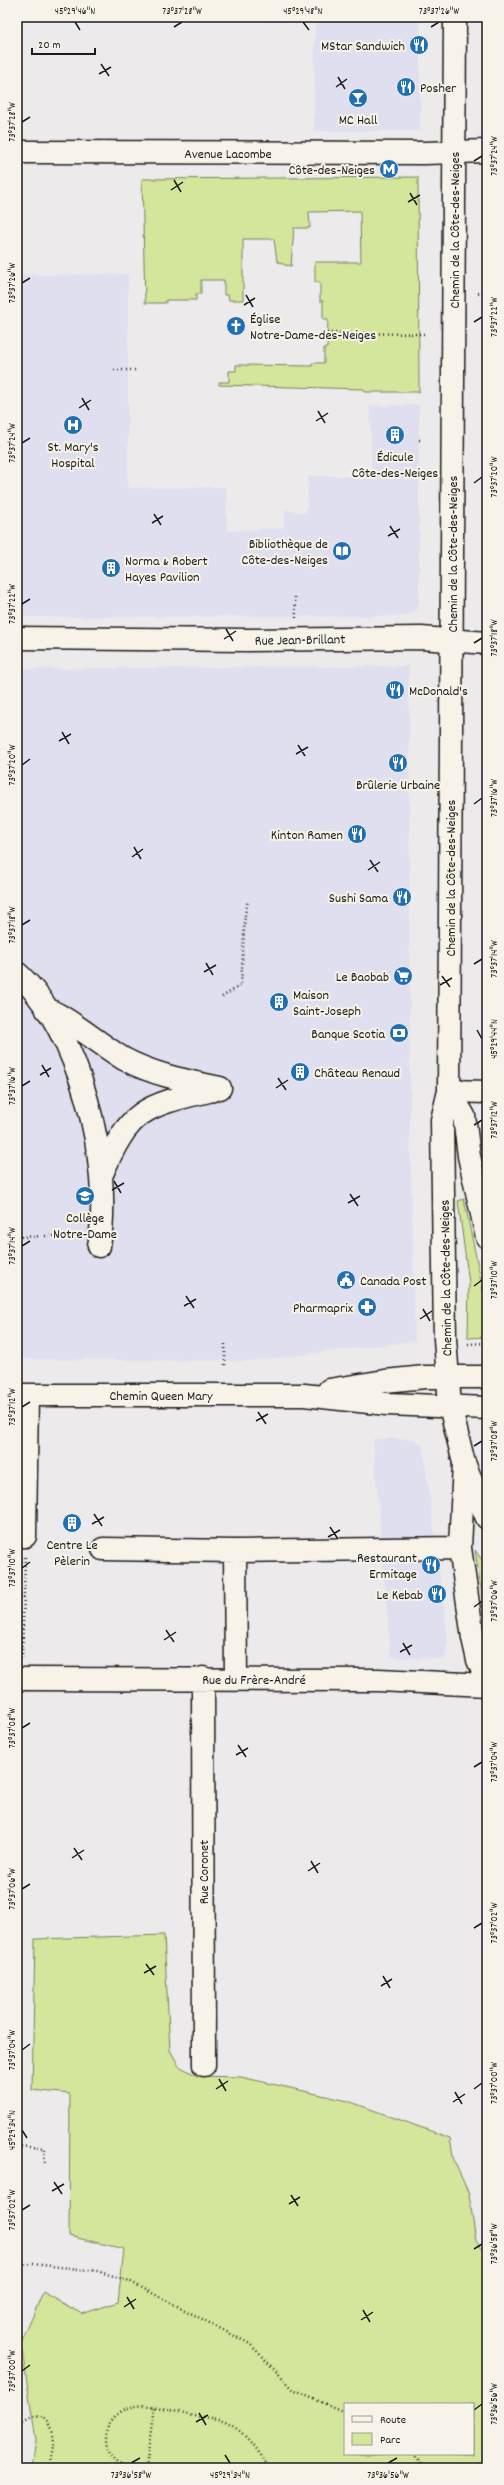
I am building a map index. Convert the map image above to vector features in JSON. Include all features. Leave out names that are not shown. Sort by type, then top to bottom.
[{"type":"street","name":"Chemin de la Côte-des-Neiges","points":[[455,17],[450,1091],[442,1120],[447,1378],[450,1406],[464,1463],[486,1513]]},
{"type":"street","name":"Avenue Lacombe","points":[[17,152],[487,151]]},
{"type":"street","name":"Rue Jean-Brillant","points":[[17,638],[249,640],[421,638],[487,643]]},
{"type":"street","points":[[17,973],[47,1010],[66,1045],[86,1093],[96,1134],[100,1177],[101,1231],[89,1242]]},
{"type":"street","points":[[47,1010],[56,1013],[101,1045],[144,1068],[181,1080],[220,1088],[169,1100],[145,1111],[118,1137],[100,1177]]},
{"type":"street","name":"Chemin de la Côte-des-Neiges","points":[[450,1091],[464,1116],[468,1156],[487,1237]]},
{"type":"street","points":[[450,1091],[487,1092]]},
{"type":"street","name":"Chemin Queen Mary","points":[[304,1395],[385,1381],[487,1378]]},
{"type":"street","points":[[21,1536],[22,1395]]},
{"type":"street","name":"Chemin Queen Mary","points":[[22,1395],[304,1395],[387,1404],[487,1408]]},
{"type":"street","name":"Chemin de la Côte-des-Neiges","points":[[464,1463],[460,1548],[473,1638],[478,1660],[487,1681]]},
{"type":"street","points":[[103,1549],[235,1551],[460,1548]]},
{"type":"street","points":[[235,1551],[236,1678]]},
{"type":"street","name":"Rue Coronet","points":[[203,1678],[204,2065]]},
{"type":"street","name":"Rue du Frère-André","points":[[22,1679],[236,1678],[393,1680],[487,1685]]},
{"type":"path","points":[[484,188],[487,192]]},
{"type":"path","points":[[478,293],[487,292]]},
{"type":"path","points":[[327,333],[424,334]]},
{"type":"path","points":[[114,370],[137,370]]},
{"type":"path","points":[[482,489],[487,490]]},
{"type":"path","points":[[296,597],[296,619]]},
{"type":"path","points":[[222,997],[241,985],[245,914],[248,900]]},
{"type":"path","points":[[17,1237],[74,1235],[89,1242]]},
{"type":"path","points":[[468,1344],[487,1343]]},
{"type":"path","points":[[225,1344],[225,1367]]},
{"type":"path","points":[[17,1735],[22,1679],[21,1536]]},
{"type":"path","points":[[17,2146],[44,2148],[45,2164]]},
{"type":"path","points":[[17,2265],[33,2264],[97,2271],[128,2280],[250,2344],[295,2391],[344,2412]]},
{"type":"path","points":[[146,2468],[154,2406]]},
{"type":"path","points":[[132,2468],[125,2467],[114,2460],[104,2442],[106,2430],[112,2419],[123,2410],[131,2407],[154,2406],[188,2415],[216,2417],[235,2427],[249,2440],[266,2464],[266,2468]]},
{"type":"path","points":[[17,2428],[26,2419],[34,2415],[46,2419],[51,2426],[54,2444],[50,2468]]},
{"type":"path","points":[[415,2455],[424,2468]]},
{"type":"shaded area","points":[[259,17],[420,17],[420,131],[314,131],[315,22],[259,21]]},
{"type":"shaded area","points":[[128,274],[128,488],[226,487],[227,531],[284,528],[285,510],[307,513],[308,476],[372,476],[370,406],[419,405],[419,602],[416,611],[406,616],[17,617],[17,275]]},
{"type":"shaded area","points":[[486,663],[487,663],[487,1065]]},
{"type":"shaded area","points":[[409,666],[410,1134],[415,1341],[248,1361],[17,1359],[17,669]]},
{"type":"shaded area","points":[[373,1439],[413,1439],[423,1446],[448,1639],[445,1659],[391,1657]]},
{"type":"green space","points":[[418,177],[419,392],[365,392],[364,389],[219,385],[219,382],[229,382],[229,371],[236,371],[236,365],[312,366],[312,363],[324,363],[324,348],[327,348],[328,319],[323,319],[323,301],[320,301],[320,282],[315,282],[315,262],[361,262],[360,211],[309,212],[310,228],[294,228],[291,266],[277,261],[274,239],[243,239],[243,300],[229,300],[228,295],[224,295],[224,280],[201,280],[201,294],[196,294],[196,300],[166,300],[166,303],[145,303],[142,179]]},
{"type":"green space","points":[[464,1199],[487,1310],[487,1337],[468,1338],[469,1283],[458,1201]]},
{"type":"green space","points":[[475,1550],[487,1567],[487,1628]]},
{"type":"green space","points":[[164,1935],[170,2050],[179,2066],[197,2076],[241,2077],[348,2101],[450,2138],[454,2161],[469,2194],[476,2241],[487,2255],[487,2468],[32,2468],[36,2440],[21,2344],[43,2292],[82,2314],[118,2302],[124,2249],[69,2236],[70,2094],[32,2090],[35,1939]]},
{"type":"place","name":"MStar Sandwich","points":[[419,45]]},
{"type":"place","name":"Posher","points":[[406,87]]},
{"type":"place","name":"MC Hall","points":[[358,98]]},
{"type":"place","name":"Côte-des-Neiges","points":[[389,169]]},
{"type":"place","name":"Église Notre-Dame-des-Neiges","points":[[236,326]]},
{"type":"place","name":"St. Mary's Hospital","points":[[73,425]]},
{"type":"place","name":"Édicule Côte-des-Neiges","points":[[395,435]]},
{"type":"place","name":"Bibliothèque de Côte-des-Neiges","points":[[342,551]]},
{"type":"place","name":"Norma & Robert Hayes Pavilion","points":[[111,568]]},
{"type":"place","name":"McDonald's","points":[[395,690]]},
{"type":"place","name":"Brûlerie Urbaine","points":[[398,763]]},
{"type":"place","name":"Kinton Ramen","points":[[357,834]]},
{"type":"place","name":"Sushi Sama","points":[[402,897]]},
{"type":"place","name":"Le Baobab","points":[[403,976]]},
{"type":"place","name":"Maison Saint-Joseph","points":[[279,1002]]},
{"type":"place","name":"Banque Scotia","points":[[399,1033]]},
{"type":"place","name":"Château Renaud","points":[[300,1072]]},
{"type":"place","name":"Collège Notre-Dame","points":[[85,1196]]},
{"type":"place","name":"Canada Post","points":[[346,1280]]},
{"type":"place","name":"Pharmaprix","points":[[367,1307]]},
{"type":"place","name":"Centre Le Pèlerin","points":[[72,1523]]},
{"type":"place","name":"Restaurant Ermitage","points":[[431,1565]]},
{"type":"place","name":"Le Kebab","points":[[437,1594]]}]
